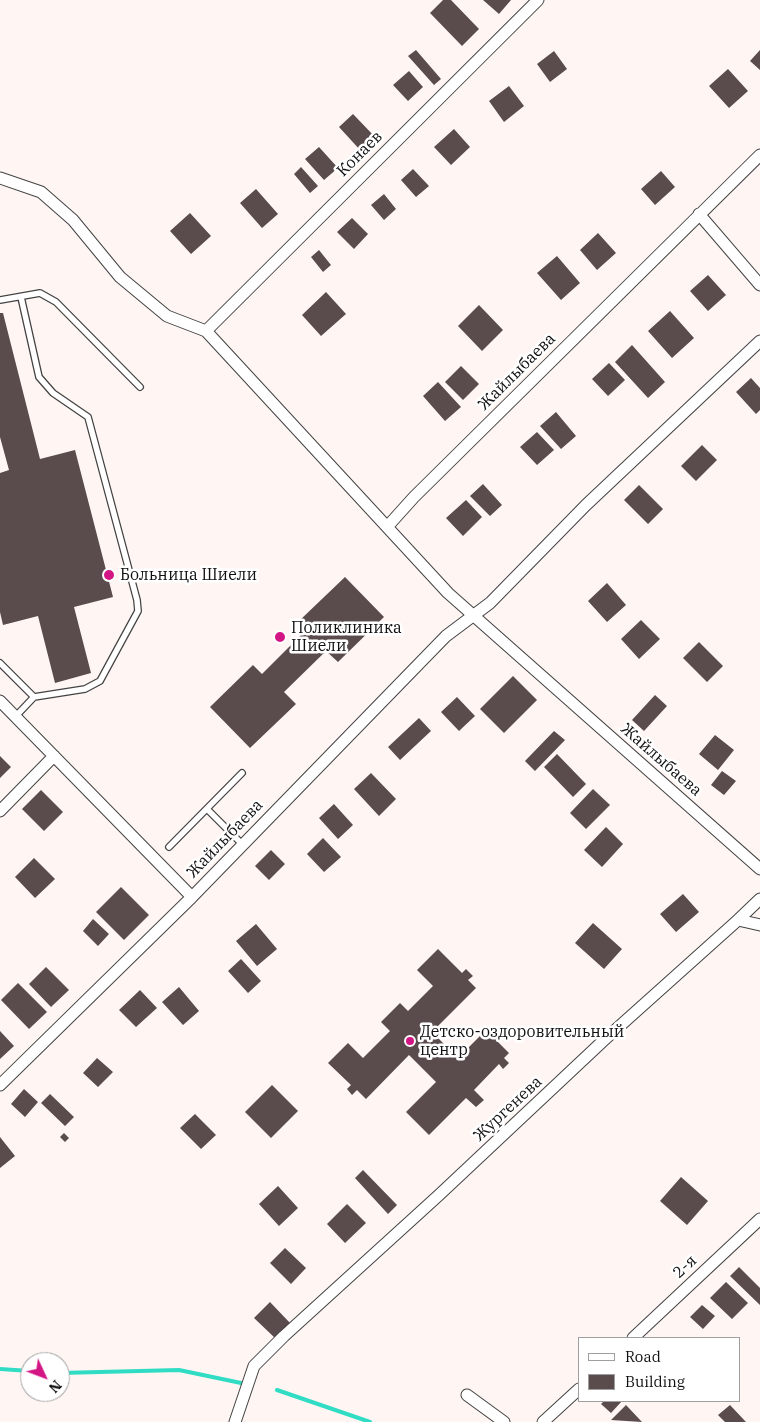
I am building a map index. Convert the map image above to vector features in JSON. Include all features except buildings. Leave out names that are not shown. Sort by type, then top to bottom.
[{"type":"street","name":"Конаев","points":[[206,331],[538,0]]},
{"type":"street","name":"Жайлыбаева","points":[[760,155],[414,497],[387,528],[448,593],[760,869]]},
{"type":"street","points":[[0,178],[41,192],[73,220],[120,277],[167,316],[206,331],[387,528]]},
{"type":"street","points":[[700,214],[760,286]]},
{"type":"street","points":[[474,616],[490,604],[586,505],[760,340]]},
{"type":"street","name":"Жайлыбаева","points":[[0,1085],[192,897],[446,636],[474,616]]},
{"type":"street","points":[[0,700],[192,897]]},
{"type":"street","points":[[0,811],[54,756]]},
{"type":"street","name":"Жургенева","points":[[235,1422],[254,1366],[284,1336],[440,1195],[603,1041],[760,899]]},
{"type":"street","points":[[738,920],[760,925]]},
{"type":"street","name":"2-я","points":[[634,1337],[760,1219]]},
{"type":"street","points":[[544,1422],[578,1390]]},
{"type":"street","points":[[467,1395],[504,1422]]},
{"type":"lane","points":[[0,300],[40,293],[56,302],[140,387]]},
{"type":"lane","points":[[16,716],[34,697],[85,689],[100,681],[138,611],[137,600],[88,417],[52,393],[38,377],[21,297]]},
{"type":"lane","points":[[0,663],[34,697]]},
{"type":"lane","points":[[169,847],[242,773]]},
{"type":"lane","points":[[207,808],[243,844]]},
{"type":"waterway","points":[[0,1369],[20,1370]]},
{"type":"waterway","points":[[70,1373],[179,1370],[241,1383]]},
{"type":"waterway","points":[[277,1390],[370,1422]]},
{"type":"place","name":"Больница Шиели","points":[[109,575]]},
{"type":"place","name":"Поликлиника Шиели","points":[[280,637]]},
{"type":"place","name":"Детско-оздоровительный центр","points":[[410,1041]]}]
